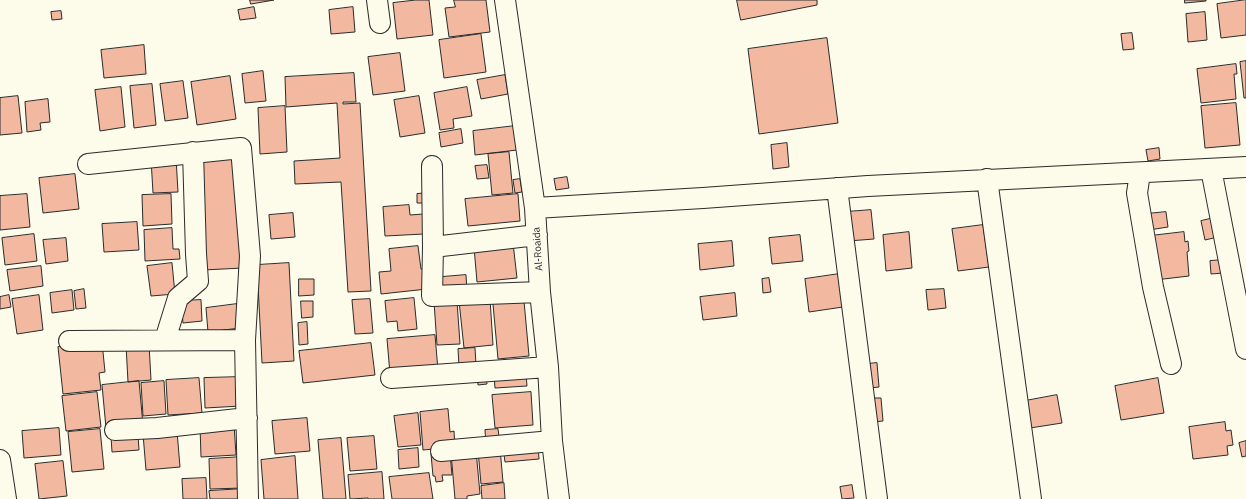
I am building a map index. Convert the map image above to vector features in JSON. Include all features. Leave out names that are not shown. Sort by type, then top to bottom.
[{"type":"street","points":[[377,0],[380,23]]},
{"type":"street","name":"Al-Roaida","points":[[504,0],[537,235],[540,292],[548,367],[554,498]]},
{"type":"street","points":[[88,164],[241,148],[250,256],[245,340],[248,499]]},
{"type":"street","points":[[165,340],[178,298],[198,282],[193,152]]},
{"type":"street","points":[[432,166],[432,296],[540,292]]},
{"type":"street","points":[[534,208],[711,198],[837,188],[1246,167]]},
{"type":"street","points":[[1211,169],[1246,349]]},
{"type":"street","points":[[1140,172],[1137,194],[1153,287],[1171,364]]},
{"type":"street","points":[[987,180],[1031,499]]},
{"type":"street","points":[[837,188],[877,499]]},
{"type":"street","points":[[433,246],[537,235]]},
{"type":"street","points":[[69,341],[245,340]]},
{"type":"street","points":[[391,378],[548,367]]},
{"type":"street","points":[[115,430],[157,428],[247,418]]},
{"type":"street","points":[[441,451],[552,441]]},
{"type":"street","points":[[0,460],[6,499]]},
{"type":"building","points":[[250,0],[274,0],[251,4]]},
{"type":"building","points":[[429,0],[433,35],[397,39],[393,3]]},
{"type":"building","points":[[454,0],[486,0],[490,32],[449,37],[445,8],[455,7]]},
{"type":"building","points":[[737,0],[817,0],[817,5],[741,20]]},
{"type":"building","points":[[1185,0],[1206,0],[1206,1],[1185,3]]},
{"type":"building","points":[[1246,0],[1246,35],[1221,38],[1217,4]]},
{"type":"building","points":[[254,7],[256,18],[240,20],[238,10]]},
{"type":"building","points":[[353,7],[355,32],[331,34],[329,10]]},
{"type":"building","points":[[61,11],[62,19],[52,20],[51,12]]},
{"type":"building","points":[[1205,12],[1207,40],[1188,42],[1186,14]]},
{"type":"building","points":[[1132,33],[1134,49],[1123,50],[1121,34]]},
{"type":"building","points":[[481,34],[486,72],[444,78],[439,40]]},
{"type":"building","points":[[827,38],[838,123],[759,134],[748,49]]},
{"type":"building","points":[[144,45],[146,74],[104,78],[101,50]]},
{"type":"building","points":[[400,53],[405,91],[373,95],[368,57]]},
{"type":"building","points":[[1246,61],[1246,98],[1244,98],[1240,62]]},
{"type":"building","points":[[1236,64],[1237,74],[1234,74],[1236,99],[1201,103],[1197,69]]},
{"type":"building","points":[[263,71],[266,101],[245,103],[242,74]]},
{"type":"building","points":[[354,73],[356,102],[343,102],[343,104],[360,103],[371,291],[348,292],[341,182],[295,184],[294,161],[340,158],[337,103],[286,107],[285,77]]},
{"type":"building","points":[[505,75],[508,94],[481,99],[477,80]]},
{"type":"building","points":[[230,76],[236,119],[197,125],[191,82]]},
{"type":"building","points":[[183,81],[188,118],[165,121],[160,84]]},
{"type":"building","points":[[152,84],[156,125],[134,128],[130,86]]},
{"type":"building","points":[[121,87],[125,127],[100,131],[95,90]]},
{"type":"building","points":[[467,87],[472,116],[453,119],[454,128],[440,130],[434,93]]},
{"type":"building","points":[[18,96],[22,133],[0,135],[0,98]]},
{"type":"building","points":[[419,96],[425,133],[400,137],[394,100]]},
{"type":"building","points":[[48,99],[50,122],[40,123],[41,130],[27,132],[25,102]]},
{"type":"building","points":[[1236,103],[1240,145],[1205,148],[1201,106]]},
{"type":"building","points":[[285,106],[287,152],[260,154],[258,108]]},
{"type":"building","points":[[515,126],[517,150],[475,155],[473,131]]},
{"type":"building","points":[[461,129],[463,143],[441,147],[439,133]]},
{"type":"building","points":[[787,143],[789,167],[773,169],[771,145]]},
{"type":"building","points":[[1159,148],[1160,159],[1148,161],[1146,150]]},
{"type":"building","points":[[509,152],[513,193],[492,195],[488,154]]},
{"type":"building","points":[[237,156],[243,268],[203,270],[198,158]]},
{"type":"building","points":[[176,157],[178,192],[153,193],[151,159]]},
{"type":"building","points":[[487,165],[489,178],[477,179],[475,166]]},
{"type":"building","points":[[75,174],[79,209],[43,213],[39,178]]},
{"type":"building","points":[[567,177],[569,188],[556,190],[554,179]]},
{"type":"building","points":[[520,179],[522,192],[515,193],[513,180]]},
{"type":"building","points":[[429,193],[429,203],[417,203],[417,194]]},
{"type":"building","points":[[27,194],[30,227],[0,230],[0,196]]},
{"type":"building","points":[[171,194],[172,224],[143,226],[142,195]]},
{"type":"building","points":[[518,194],[520,221],[468,226],[465,199]]},
{"type":"building","points":[[409,205],[410,215],[423,214],[424,234],[385,236],[383,207]]},
{"type":"building","points":[[871,210],[874,239],[848,241],[846,212]]},
{"type":"building","points":[[1166,212],[1168,227],[1149,230],[1146,214]]},
{"type":"building","points":[[293,213],[295,237],[271,239],[269,215]]},
{"type":"building","points":[[1214,218],[1218,237],[1205,240],[1201,221]]},
{"type":"building","points":[[137,222],[139,250],[104,252],[102,224]]},
{"type":"building","points":[[983,225],[989,267],[958,271],[952,229]]},
{"type":"building","points":[[172,228],[173,249],[179,249],[180,259],[145,261],[144,230]]},
{"type":"building","points":[[909,232],[912,268],[886,271],[883,235]]},
{"type":"building","points":[[1184,232],[1185,242],[1188,241],[1189,251],[1187,252],[1189,276],[1155,280],[1150,236]]},
{"type":"building","points":[[34,234],[37,261],[5,265],[2,238]]},
{"type":"building","points":[[800,235],[803,261],[772,264],[769,238]]},
{"type":"building","points":[[66,238],[68,261],[46,264],[43,240]]},
{"type":"building","points":[[732,241],[734,266],[700,270],[698,244]]},
{"type":"building","points":[[513,243],[517,278],[477,282],[474,247]]},
{"type":"building","points":[[418,246],[421,269],[425,269],[427,289],[381,294],[379,272],[391,271],[389,249]]},
{"type":"building","points":[[1223,260],[1223,273],[1211,274],[1210,261]]},
{"type":"building","points":[[172,263],[175,294],[151,296],[147,266]]},
{"type":"building","points":[[289,263],[294,361],[262,363],[257,265]]},
{"type":"building","points":[[41,266],[43,286],[10,291],[7,270]]},
{"type":"building","points":[[839,274],[843,307],[809,312],[805,279]]},
{"type":"building","points":[[466,275],[467,292],[443,294],[442,277]]},
{"type":"building","points":[[769,278],[771,292],[763,293],[762,279]]},
{"type":"building","points":[[299,279],[314,279],[314,295],[299,296]]},
{"type":"building","points":[[84,289],[86,308],[76,309],[74,291]]},
{"type":"building","points":[[944,289],[946,308],[928,310],[926,290]]},
{"type":"building","points":[[72,290],[74,310],[52,313],[50,293]]},
{"type":"building","points":[[735,293],[737,316],[703,320],[700,297]]},
{"type":"building","points":[[9,295],[11,307],[0,309],[0,297]]},
{"type":"building","points":[[39,295],[43,330],[17,334],[12,299]]},
{"type":"building","points":[[414,298],[417,329],[398,331],[397,321],[387,322],[385,301]]},
{"type":"building","points":[[370,299],[373,333],[355,334],[352,300]]},
{"type":"building","points":[[490,299],[493,345],[464,348],[459,301]]},
{"type":"building","points":[[201,300],[202,321],[183,323],[181,301]]},
{"type":"building","points":[[301,301],[313,301],[313,317],[302,318]]},
{"type":"building","points":[[457,301],[460,344],[437,345],[434,302]]},
{"type":"building","points":[[524,301],[529,356],[498,359],[493,304]]},
{"type":"building","points":[[237,304],[240,328],[208,332],[206,308]]},
{"type":"building","points":[[307,322],[308,344],[299,345],[298,323]]},
{"type":"building","points":[[435,335],[438,370],[390,374],[387,339]]},
{"type":"building","points":[[102,342],[105,372],[99,373],[101,390],[63,394],[58,347]]},
{"type":"building","points":[[371,343],[375,375],[303,383],[299,351]]},
{"type":"building","points":[[149,344],[151,380],[128,382],[126,345]]},
{"type":"building","points":[[475,348],[476,365],[459,366],[458,349]]},
{"type":"building","points":[[525,362],[527,386],[495,388],[493,364]]},
{"type":"building","points":[[877,363],[879,387],[870,388],[867,364]]},
{"type":"building","points":[[486,373],[487,384],[478,385],[477,374]]},
{"type":"building","points":[[240,377],[241,406],[205,408],[204,378]]},
{"type":"building","points":[[199,378],[202,413],[168,415],[166,380]]},
{"type":"building","points":[[1158,378],[1164,413],[1121,420],[1115,386]]},
{"type":"building","points":[[139,381],[143,425],[106,428],[102,385]]},
{"type":"building","points":[[164,381],[166,414],[143,416],[141,383]]},
{"type":"building","points":[[97,392],[101,427],[66,431],[62,396]]},
{"type":"building","points":[[531,392],[533,425],[495,428],[492,395]]},
{"type":"building","points":[[1057,395],[1062,423],[1030,428],[1025,401]]},
{"type":"building","points":[[871,398],[881,398],[883,421],[872,422]]},
{"type":"building","points":[[448,409],[450,432],[454,431],[455,447],[423,450],[420,412]]},
{"type":"building","points":[[418,413],[421,445],[398,447],[394,416]]},
{"type":"building","points":[[307,418],[310,451],[275,454],[272,421]]},
{"type":"building","points":[[1225,422],[1226,431],[1231,430],[1233,445],[1227,446],[1228,455],[1193,459],[1189,427]]},
{"type":"building","points":[[234,424],[236,455],[201,457],[200,426]]},
{"type":"building","points":[[59,428],[61,455],[24,458],[22,431]]},
{"type":"building","points":[[100,429],[104,469],[72,472],[68,432]]},
{"type":"building","points":[[498,429],[500,444],[486,445],[485,430]]},
{"type":"building","points":[[177,431],[180,467],[146,470],[143,434]]},
{"type":"building","points":[[138,435],[139,450],[112,452],[111,437]]},
{"type":"building","points":[[374,436],[377,469],[350,471],[347,438]]},
{"type":"building","points":[[341,438],[346,499],[323,499],[318,440]]},
{"type":"building","points":[[1246,441],[1246,456],[1242,457],[1239,443]]},
{"type":"building","points":[[538,444],[539,459],[505,462],[503,447]]},
{"type":"building","points":[[418,448],[419,467],[399,469],[398,450]]},
{"type":"building","points":[[500,448],[503,482],[481,484],[478,450]]},
{"type":"building","points":[[476,450],[480,494],[467,496],[467,499],[455,499],[451,453]]},
{"type":"building","points":[[450,453],[452,475],[442,475],[443,481],[436,482],[435,476],[433,476],[431,454]]},
{"type":"building","points":[[295,456],[298,499],[264,499],[261,460]]},
{"type":"building","points":[[242,457],[243,488],[210,489],[209,459]]},
{"type":"building","points":[[63,461],[67,496],[39,499],[35,464]]},
{"type":"building","points":[[382,472],[384,499],[350,499],[348,475]]},
{"type":"building","points":[[429,473],[433,499],[392,499],[389,477]]},
{"type":"building","points":[[206,478],[207,499],[183,499],[182,479]]},
{"type":"building","points":[[504,483],[505,499],[482,499],[481,486]]},
{"type":"building","points":[[852,485],[854,498],[842,499],[840,487]]},
{"type":"building","points":[[243,489],[243,499],[210,499],[209,491]]}]
